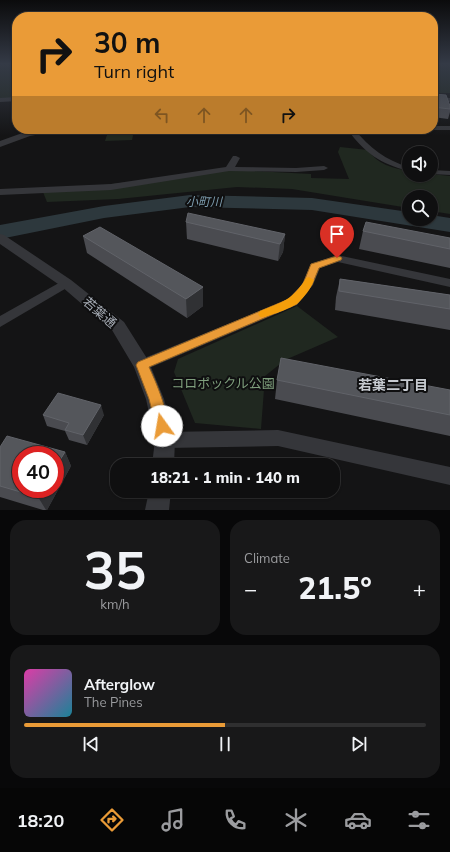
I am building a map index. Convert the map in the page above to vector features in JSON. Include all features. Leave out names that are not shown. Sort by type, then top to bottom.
[{"type":"street","points":[[0,100],[12,99]]},
{"type":"street","points":[[438,99],[450,100]]},
{"type":"street","points":[[438,128],[450,128]]},
{"type":"street","points":[[0,144],[28,134]]},
{"type":"street","points":[[355,134],[376,156],[392,165],[402,167]]},
{"type":"street","points":[[229,169],[236,158]]},
{"type":"street","points":[[0,192],[111,187],[229,169],[296,170],[324,168]]},
{"type":"street","points":[[438,172],[450,173]]},
{"type":"street","name":"若葉通","points":[[0,238],[66,283],[118,326],[142,365],[155,399],[165,440],[164,458]]},
{"type":"street","points":[[142,365],[293,302],[308,285],[315,266],[337,258],[450,283]]},
{"type":"street","points":[[0,322],[66,283]]},
{"type":"street","points":[[165,440],[278,438],[450,476]]},
{"type":"street","points":[[157,510],[159,498]]},
{"type":"green space","points":[[0,88],[12,88],[12,98],[0,99]]},
{"type":"green space","points":[[438,88],[450,88],[450,93],[438,93]]},
{"type":"green space","points":[[107,134],[133,134],[132,140],[105,141]]},
{"type":"green space","points":[[340,147],[368,150],[380,162],[391,167],[402,169],[402,182],[438,182],[438,175],[450,176],[450,214],[438,212],[438,190],[402,190],[402,207],[292,189],[237,187],[118,199],[47,202],[43,192],[232,170],[311,174],[311,178],[349,179],[338,152]]},
{"type":"green space","name":"コロポックル公園","points":[[297,306],[338,337],[285,360],[265,376],[261,429],[195,423],[174,372],[178,359]]},
{"type":"building","points":[[438,94],[446,95],[450,109],[438,108]]},
{"type":"building","points":[[188,213],[285,234],[280,244],[186,222]]},
{"type":"building","points":[[366,222],[450,238],[450,249],[363,231]]},
{"type":"building","points":[[100,227],[203,287],[186,299],[83,236]]},
{"type":"building","points":[[340,279],[450,295],[450,309],[339,291]]},
{"type":"building","points":[[281,358],[450,390],[450,415],[277,380]]},
{"type":"building","points":[[58,393],[101,405],[83,435],[65,430],[69,423],[43,415]]},
{"type":"building","points":[[7,436],[43,446],[12,446],[12,489],[0,486],[0,447]]},
{"type":"waterway","name":"小町川","points":[[0,232],[104,212],[190,201],[312,204],[402,217]]},
{"type":"waterway","name":"小町川","points":[[438,223],[450,225]]},
{"type":"slow traffic","points":[[264,314],[293,302],[308,285],[309,280]]},
{"type":"district","name":"若葉二丁目","points":[[393,385]]},
{"type":"route","points":[[162,426],[155,399],[142,365],[293,302],[308,285],[315,266],[337,258]]}]
